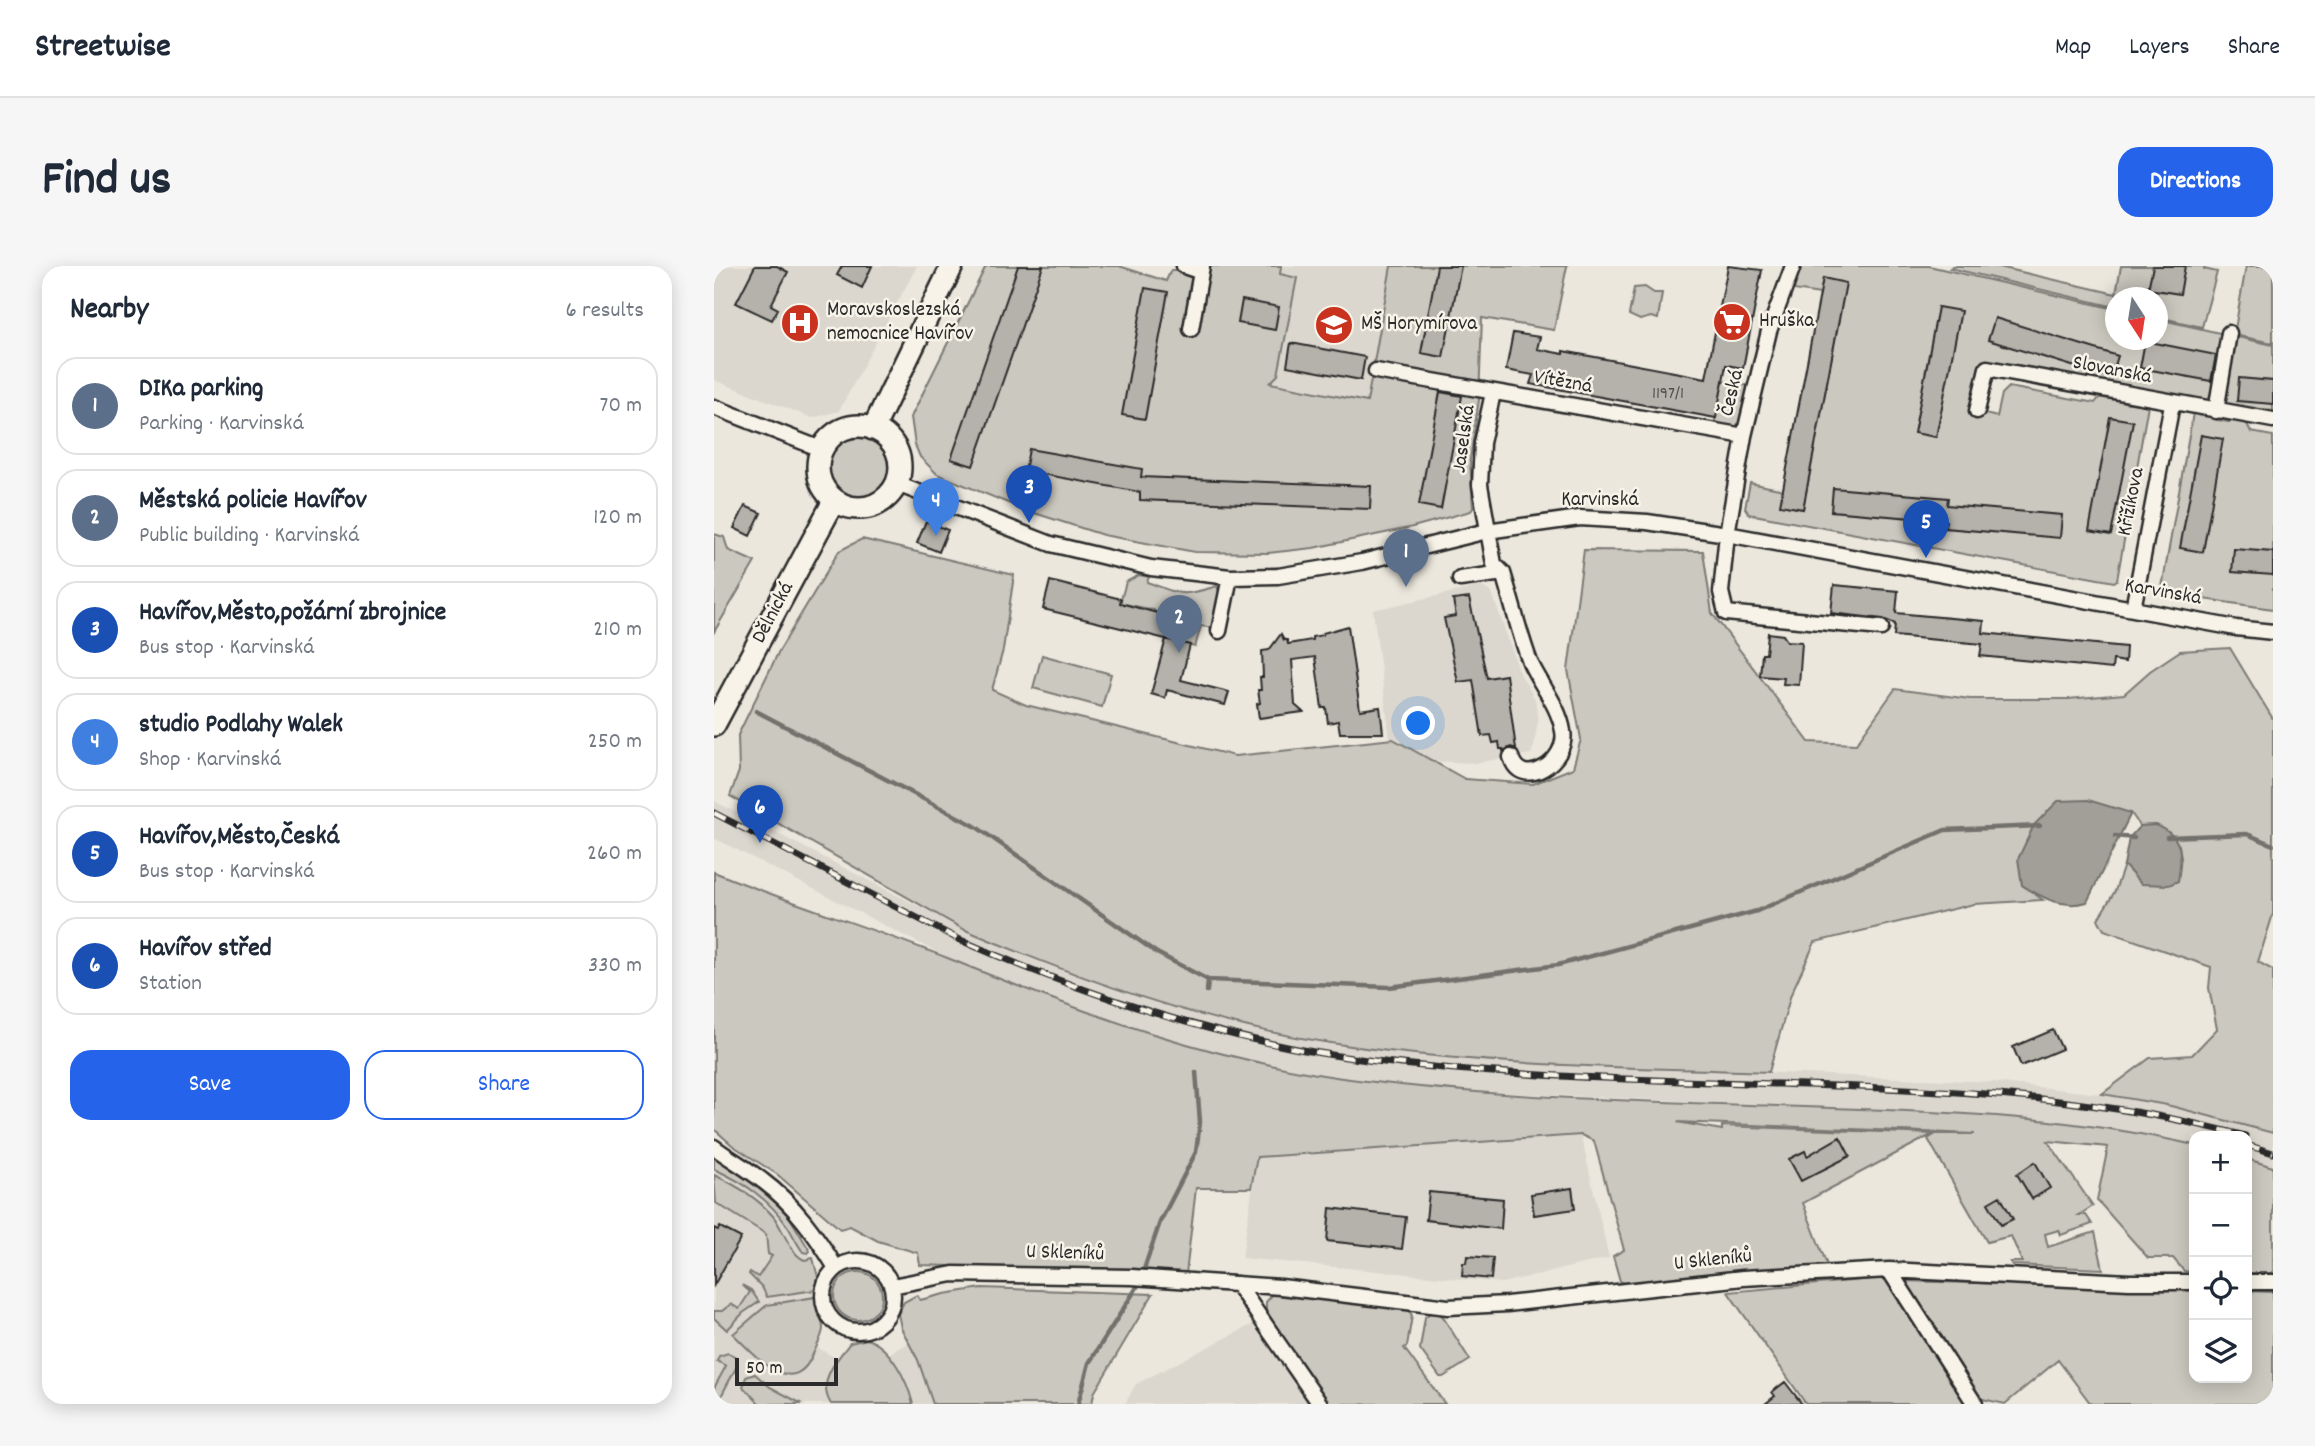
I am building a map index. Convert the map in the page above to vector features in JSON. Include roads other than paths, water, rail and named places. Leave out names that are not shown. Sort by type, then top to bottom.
[{"type":"street","points":[[873,429],[952,266]]},
{"type":"street","points":[[1184,266],[1202,269],[1191,329]]},
{"type":"street","name":"Česká","points":[[1793,266],[1769,331],[1744,436],[1727,534],[1721,592],[1726,613],[1881,628]]},
{"type":"street","points":[[2216,411],[2229,333]]},
{"type":"street","name":"Slovanská","points":[[1977,411],[1987,368],[2172,404],[2273,420]]},
{"type":"street","name":"Vítězná","points":[[1376,371],[1744,436]]},
{"type":"street","name":"Jaselská","points":[[1493,393],[1480,466],[1487,531],[1494,564],[1503,573],[1530,662],[1564,732],[1561,752],[1549,766],[1532,772],[1521,771],[1511,757]]},
{"type":"street","name":"Křižíkova","points":[[2133,609],[2172,404]]},
{"type":"street","points":[[714,407],[821,449]]},
{"type":"street","points":[[864,426],[873,429],[887,438],[897,451],[900,467],[897,484],[886,498],[870,507],[851,508],[834,501],[821,485],[817,465],[821,449],[830,438],[845,428],[864,426]]},
{"type":"street","name":"Karvinská","points":[[897,484],[1051,544],[1151,568],[1230,577],[1278,576],[1362,562],[1487,531],[1580,518],[1647,522],[1727,534],[2273,632]]},
{"type":"street","name":"Dělnická","points":[[714,725],[834,501]]},
{"type":"street","points":[[1460,579],[1503,573]]},
{"type":"street","points":[[1219,631],[1230,577]]},
{"type":"street","points":[[714,1147],[763,1180],[787,1202],[808,1226],[836,1268]]},
{"type":"street","points":[[854,1260],[874,1264],[882,1269],[892,1286],[893,1302],[891,1310],[881,1323],[865,1330],[848,1330],[832,1320],[823,1303],[825,1283],[836,1268],[854,1260]]},
{"type":"street","points":[[1889,1270],[1975,1404]]},
{"type":"street","name":"U Skleníků","points":[[892,1286],[953,1274],[1132,1277],[1237,1284],[1448,1307],[1507,1304],[1742,1278],[1889,1270],[2129,1282],[2189,1282]]},
{"type":"street","points":[[2252,1282],[2273,1282]]},
{"type":"street","points":[[1237,1284],[1320,1404]]},
{"type":"waterway","points":[[756,711],[975,826],[1157,953],[1208,980],[1389,987],[1558,965],[1757,911],[1945,830],[2040,826]]},
{"type":"waterway","points":[[2167,837],[2247,834],[2273,845]]},
{"type":"waterway","points":[[2115,836],[2134,838]]},
{"type":"waterway","points":[[1207,991],[1208,980]]},
{"type":"waterway","points":[[1078,1404],[1089,1363],[1139,1284],[1160,1222],[1196,1152],[1200,1122],[1196,1072]]},
{"type":"railway","points":[[714,813],[958,939],[1007,960],[1107,998],[1261,1042],[1367,1060],[1484,1071],[1990,1094],[2143,1113],[2225,1131]]},
{"type":"railway","points":[[2252,1147],[2273,1153]]},
{"type":"place","name":"Hruška","points":[[1732,322]]},
{"type":"place","name":"Moravskoslezská nemocnice Havířov","points":[[800,323]]},
{"type":"place","name":"MŠ Horymírova","points":[[1334,325]]},
{"type":"place","name":"Havířov,Město,požární zbrojnice","points":[[1029,523]]},
{"type":"place","name":"studio Podlahy Walek","points":[[936,536]]},
{"type":"place","name":"Havířov,Město,Česká","points":[[1926,558]]},
{"type":"place","name":"DIKa parking","points":[[1406,587]]},
{"type":"place","name":"Městská policie Havířov","points":[[1179,653]]},
{"type":"place","name":"Havířov střed","points":[[760,843]]}]
